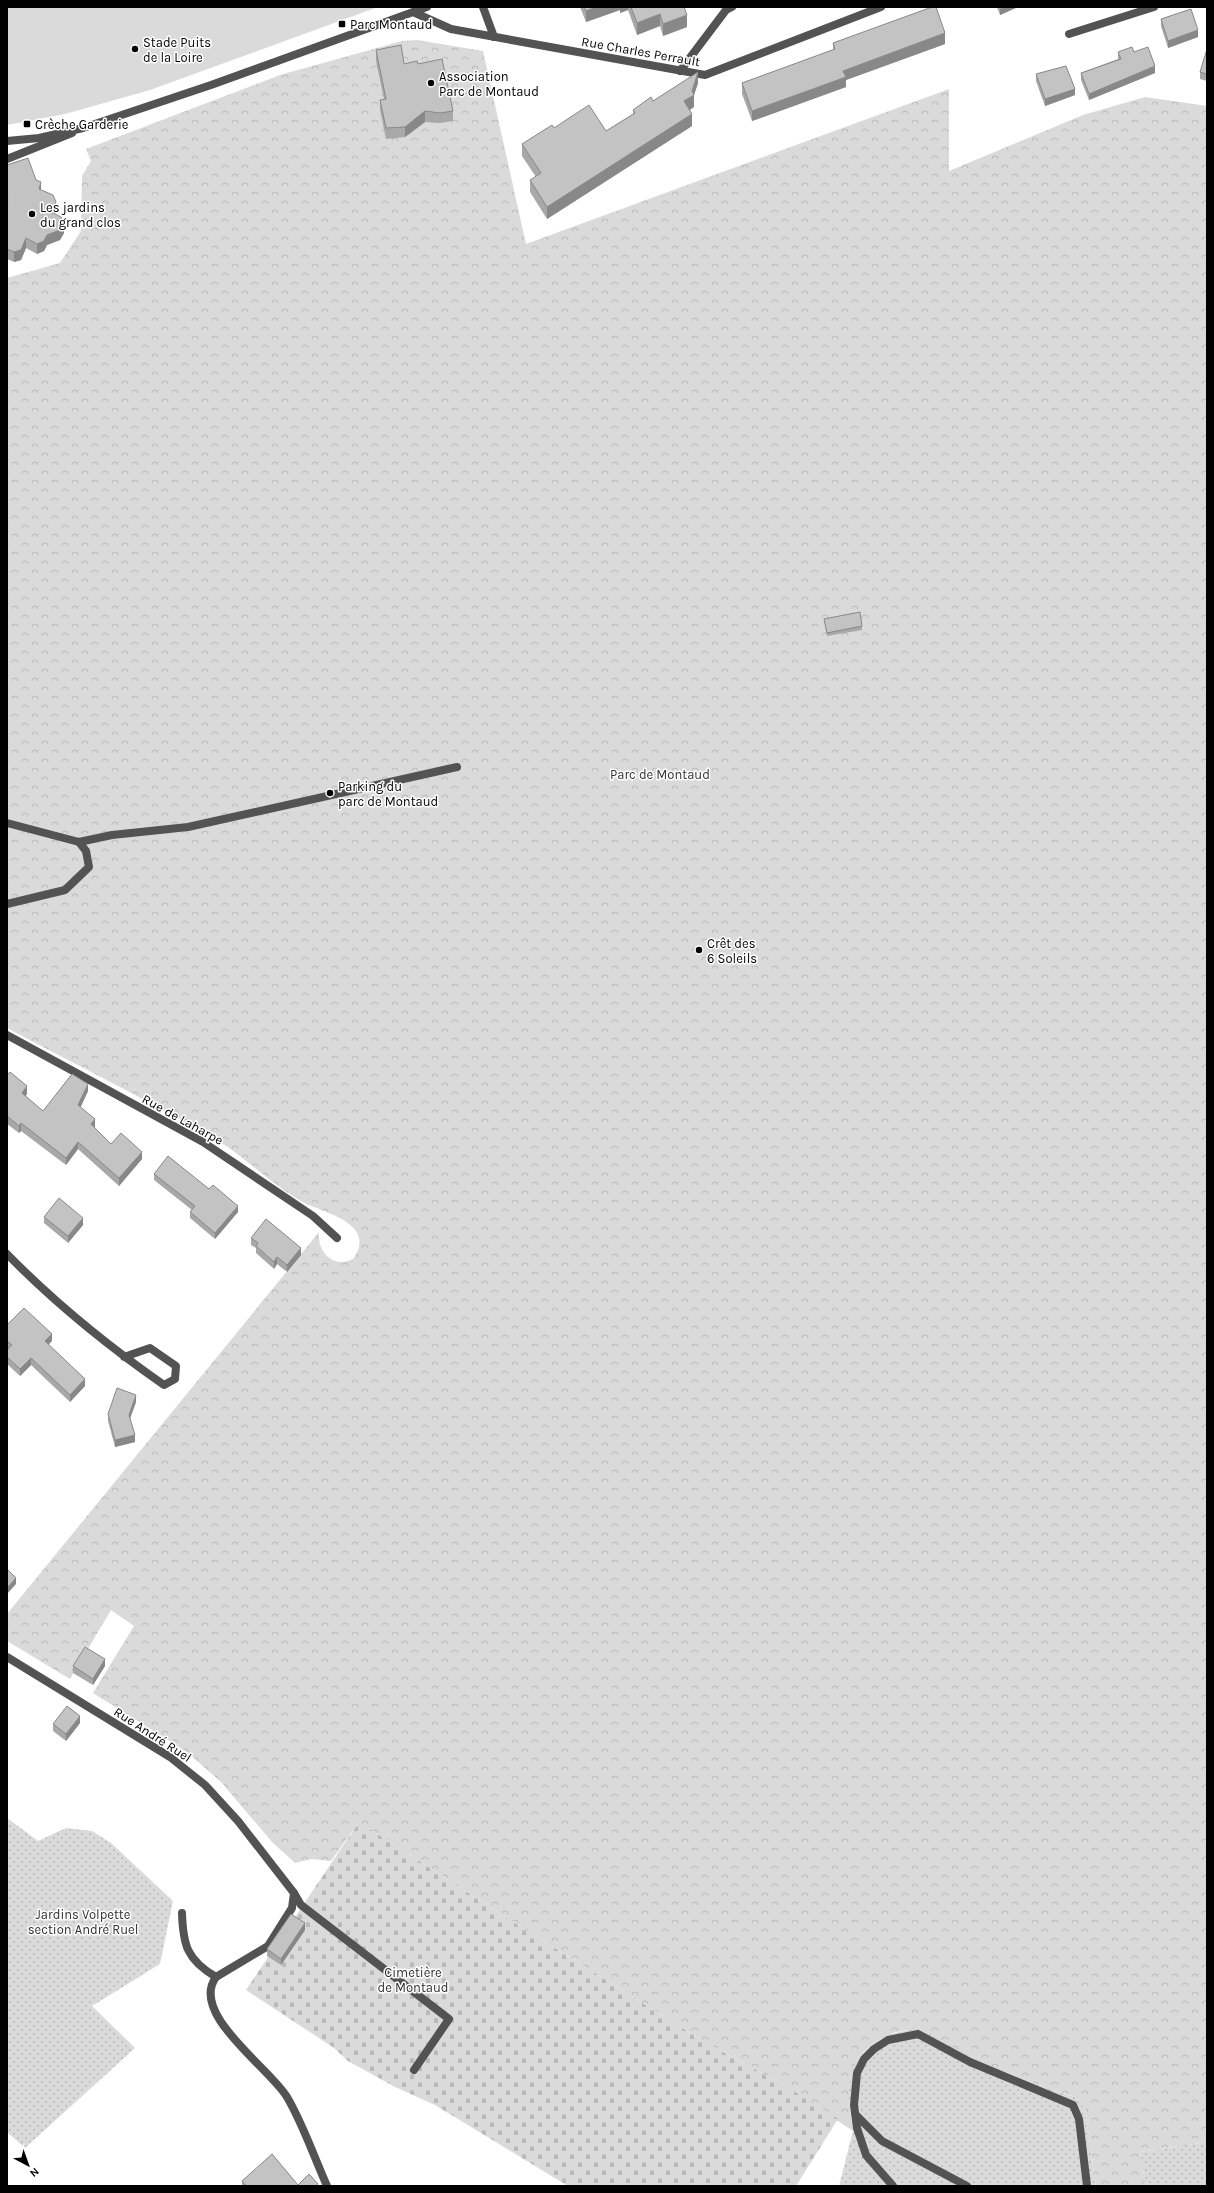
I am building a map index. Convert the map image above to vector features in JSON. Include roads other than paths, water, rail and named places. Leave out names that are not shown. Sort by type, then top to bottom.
[{"type":"street","points":[[483,7],[494,37]]},
{"type":"street","points":[[680,70],[726,10],[732,7]]},
{"type":"street","name":"Rue Charles Perrault","points":[[419,9],[451,29],[705,75],[881,7]]},
{"type":"street","points":[[1069,34],[1154,7]]},
{"type":"street","points":[[7,160],[83,128],[211,85],[419,9]]},
{"type":"street","points":[[7,141],[39,138],[83,128]]},
{"type":"street","points":[[7,823],[79,842],[112,836],[188,827],[457,767]]},
{"type":"street","points":[[7,904],[65,890],[78,879],[89,867],[86,851],[79,842]]},
{"type":"street","name":"Rue de Laharpe","points":[[7,1035],[204,1142],[313,1216],[337,1238]]},
{"type":"street","points":[[7,1254],[33,1281],[124,1357],[164,1385],[175,1379],[176,1366],[150,1348],[124,1357]]},
{"type":"street","name":"Rue André Ruel","points":[[7,1657],[170,1757],[205,1785],[238,1820],[294,1892],[301,1905],[449,2019],[414,2070]]},
{"type":"street","points":[[294,1892],[292,1908],[268,1946],[216,1977],[210,1984],[209,1994],[214,2009],[235,2040],[265,2070],[287,2096],[327,2186]]},
{"type":"street","points":[[182,1913],[183,1937],[189,1952],[200,1968],[216,1977]]},
{"type":"street","points":[[893,2186],[866,2155],[857,2128],[854,2105],[857,2073],[864,2059],[874,2049],[888,2040],[918,2034],[970,2062],[1073,2105],[1079,2119],[1087,2186]]},
{"type":"street","points":[[856,2115],[882,2141],[967,2186]]},
{"type":"place","name":"Parc Montaud","points":[[342,24]]},
{"type":"place","name":"Stade Puits de la Loire","points":[[135,49]]},
{"type":"place","name":"Association Parc de Montaud","points":[[431,83]]},
{"type":"place","name":"Crèche Garderie","points":[[27,124]]},
{"type":"place","name":"Les jardins du grand clos","points":[[32,214]]},
{"type":"place","name":"Parking du parc de Montaud","points":[[330,793]]},
{"type":"place","name":"Crêt des 6 Soleils","points":[[699,950]]},
{"type":"park label","name":"Parc de Montaud","points":[[660,774]]},
{"type":"park label","name":"Jardins Volpette section André Ruel","points":[[83,1922]]},
{"type":"park label","name":"Cimetière de Montaud","points":[[413,1980]]}]
